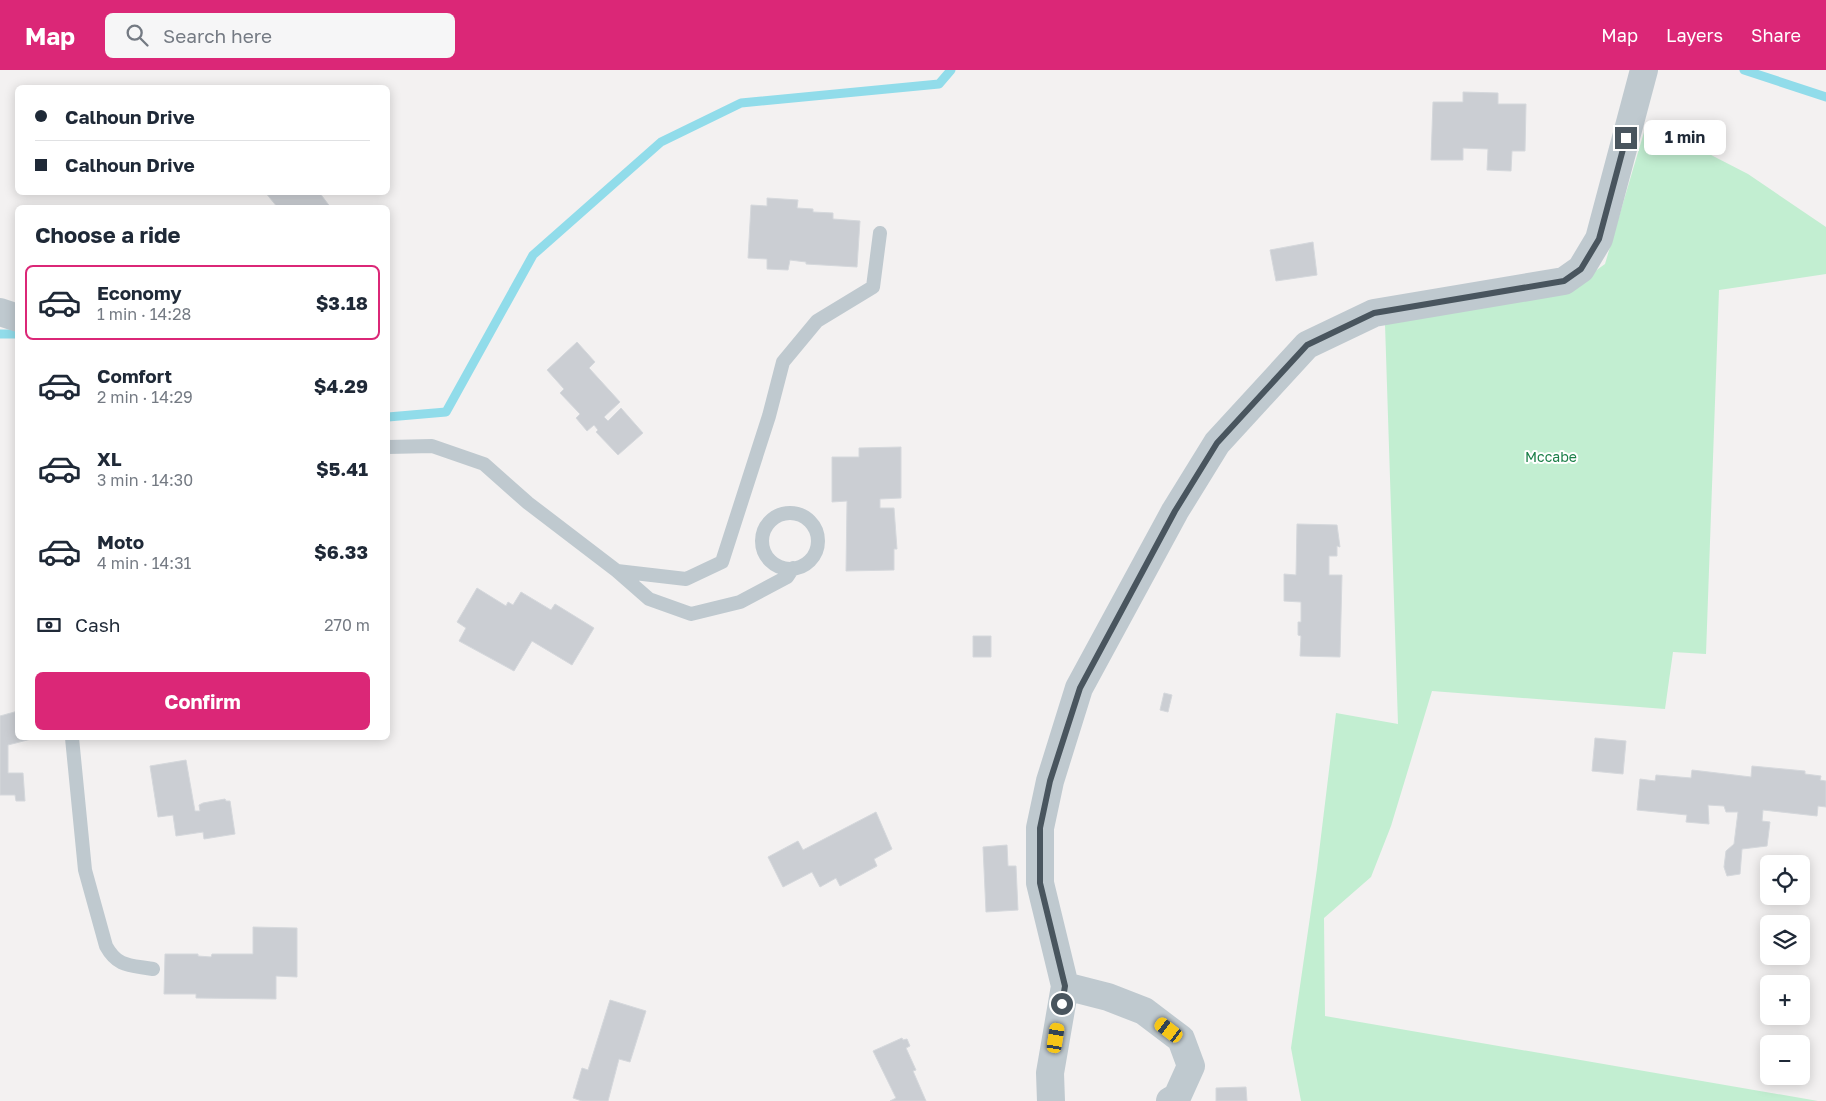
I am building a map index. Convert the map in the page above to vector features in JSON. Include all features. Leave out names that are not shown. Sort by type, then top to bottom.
[{"type":"street","points":[[1051,1101],[1050,1073],[1065,986],[1040,883],[1040,828],[1050,781],[1080,688],[1175,511],[1217,443],[1307,345],[1374,313],[1564,281],[1581,269],[1599,239],[1644,70]]},
{"type":"street","points":[[0,312],[15,317]]},
{"type":"street","points":[[1065,986],[1108,996],[1144,1011],[1181,1039],[1191,1066],[1177,1096],[1170,1101]]},
{"type":"lane","points":[[617,571],[686,579],[722,562],[769,416],[783,362],[817,321],[873,287],[880,233]]},
{"type":"lane","points":[[390,447],[432,446],[484,464],[528,503],[617,571],[649,599],[691,614],[740,602],[787,577],[793,568],[809,562],[815,554],[818,539],[816,530],[806,518],[790,512],[772,520],[766,527],[762,542],[764,552],[774,564],[783,568],[793,568]]},
{"type":"lane","points":[[72,740],[84,870],[106,946],[112,957],[120,964],[153,969]]},
{"type":"green space","name":"Mccabe","points":[[1647,122],[1748,174],[1826,227],[1826,274],[1719,290],[1706,654],[1673,652],[1665,709],[1432,691],[1391,826],[1371,877],[1324,918],[1325,1016],[1818,1101],[1301,1101],[1291,1048],[1317,869],[1336,713],[1398,724],[1385,324],[1583,280],[1605,264]]},
{"type":"building","points":[[1463,92],[1498,93],[1498,104],[1526,104],[1525,151],[1512,151],[1511,171],[1487,170],[1488,149],[1463,148],[1463,160],[1431,160],[1433,102],[1463,102]]},
{"type":"building","points":[[267,195],[321,195],[329,205],[276,205]]},
{"type":"building","points":[[767,198],[798,200],[797,208],[813,209],[813,212],[833,213],[833,219],[860,221],[857,267],[806,264],[806,262],[790,260],[788,270],[767,269],[767,259],[748,258],[751,205],[767,206]]},
{"type":"building","points":[[1313,242],[1317,275],[1276,281],[1270,250]]},
{"type":"building","points":[[577,342],[595,362],[589,368],[620,402],[604,417],[608,421],[621,408],[643,433],[618,455],[596,432],[598,430],[594,425],[587,431],[576,418],[580,414],[560,393],[564,389],[547,370]]},
{"type":"building","points":[[901,447],[901,498],[880,499],[880,508],[894,508],[897,549],[894,549],[894,570],[846,571],[847,501],[832,502],[832,457],[859,457],[859,448]]},
{"type":"building","points":[[1297,524],[1337,525],[1340,547],[1337,546],[1337,556],[1329,556],[1329,575],[1342,575],[1340,657],[1300,656],[1301,636],[1298,635],[1298,622],[1301,622],[1301,602],[1284,601],[1284,574],[1296,575]]},
{"type":"building","points":[[477,588],[506,606],[508,602],[513,605],[521,592],[551,610],[555,604],[594,628],[572,665],[532,641],[514,671],[459,641],[466,628],[457,622]]},
{"type":"building","points":[[973,636],[991,636],[991,657],[973,657]]},
{"type":"building","points":[[1164,693],[1172,695],[1168,712],[1160,710]]},
{"type":"building","points":[[15,712],[15,740],[27,740],[8,745],[8,773],[23,773],[25,801],[16,801],[15,795],[0,795],[0,716]]},
{"type":"building","points":[[1595,738],[1626,741],[1623,774],[1592,771]]},
{"type":"building","points":[[186,760],[195,811],[200,811],[199,805],[203,803],[225,799],[230,801],[235,834],[204,839],[203,832],[176,836],[173,815],[158,817],[150,766]]},
{"type":"building","points":[[1752,766],[1805,771],[1805,774],[1821,776],[1820,780],[1826,781],[1826,807],[1818,806],[1817,816],[1763,810],[1762,821],[1770,822],[1767,846],[1742,849],[1740,874],[1727,876],[1724,867],[1726,851],[1734,844],[1738,812],[1726,812],[1724,806],[1708,805],[1709,824],[1686,822],[1687,815],[1637,810],[1640,779],[1655,781],[1656,775],[1691,778],[1692,770],[1751,777]]},
{"type":"building","points":[[876,812],[892,849],[874,859],[877,866],[840,886],[836,878],[820,887],[812,872],[783,887],[768,857],[798,841],[803,850]]},
{"type":"building","points":[[1007,845],[1008,866],[1016,866],[1018,910],[986,912],[983,847]]},
{"type":"building","points":[[253,927],[297,928],[297,977],[276,976],[276,999],[196,998],[196,994],[164,994],[165,954],[198,954],[198,956],[211,957],[212,954],[253,954]]},
{"type":"building","points":[[610,1000],[646,1011],[630,1062],[619,1059],[608,1101],[582,1101],[573,1098],[582,1068],[588,1070]]},
{"type":"building","points":[[902,1038],[903,1040],[907,1039],[910,1046],[906,1048],[916,1070],[913,1071],[926,1101],[890,1101],[896,1098],[873,1051]]},
{"type":"building","points":[[1246,1087],[1247,1101],[1216,1101],[1216,1088]]},
{"type":"waterway","points":[[390,417],[446,412],[533,255],[661,142],[741,103],[939,84],[951,70]]},
{"type":"waterway","points":[[1744,70],[1826,97]]},
{"type":"waterway","points":[[0,334],[15,334]]},
{"type":"route","points":[[1062,1004],[1065,986],[1040,883],[1040,828],[1050,781],[1080,688],[1175,511],[1217,443],[1307,345],[1374,313],[1564,281],[1581,269],[1599,239],[1626,138]]}]
